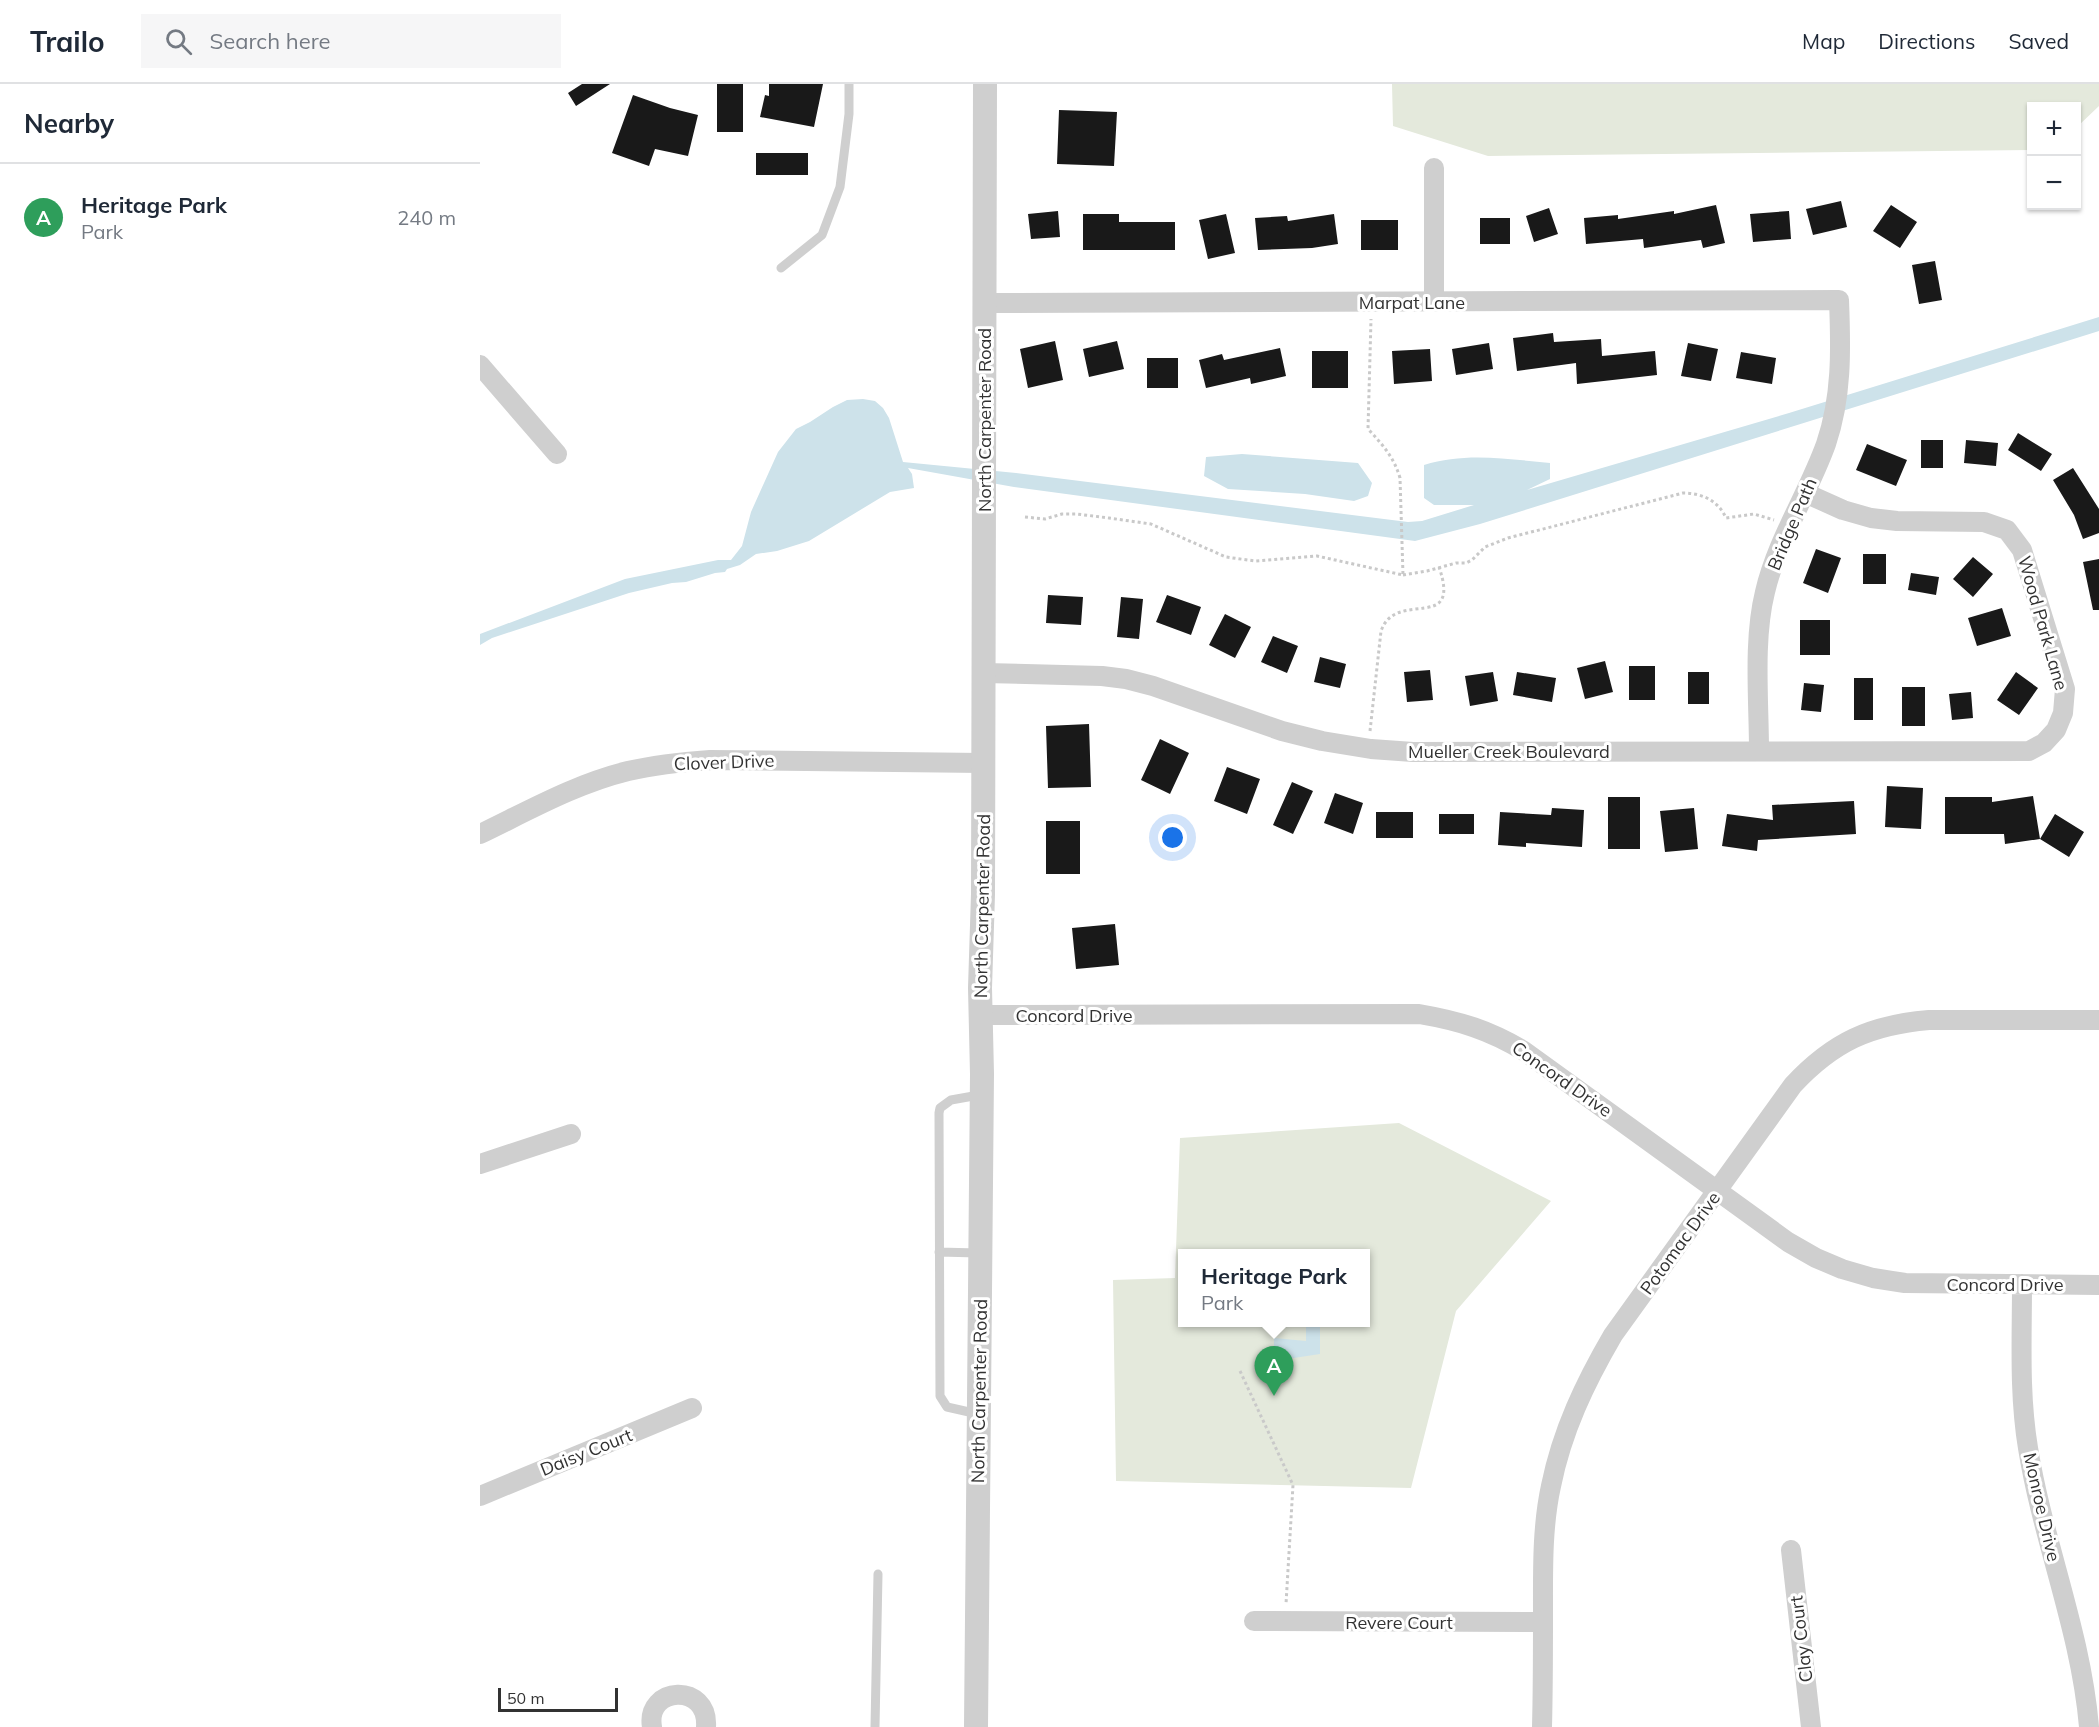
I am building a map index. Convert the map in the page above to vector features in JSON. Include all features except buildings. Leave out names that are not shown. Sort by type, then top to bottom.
[{"type":"street","name":"North Carpenter Road","points":[[976,1727],[982,1095],[980,1015],[983,894],[985,84]]},
{"type":"street","points":[[1434,168],[1434,302]]},
{"type":"street","name":"Marpat Lane","points":[[984,303],[1839,300]]},
{"type":"street","name":"Bridge Path","points":[[1759,751],[1760,619],[1772,567],[1825,446],[1834,416],[1840,385],[1842,354],[1839,300]]},
{"type":"street","points":[[480,365],[557,453]]},
{"type":"street","name":"Wood Park Lane","points":[[1805,493],[1843,510],[1871,518],[1897,521],[1984,522],[2007,530],[2022,550],[2065,689],[2063,713],[2056,730],[2044,743]]},
{"type":"street","name":"Mueller Creek Boulevard","points":[[984,673],[1102,676],[1126,679],[1322,741],[1413,752],[2029,751],[2044,743]]},
{"type":"street","name":"Clover Drive","points":[[480,834],[594,781],[628,771],[668,764],[710,760],[983,763]]},
{"type":"street","name":"Concord Drive","points":[[980,1015],[1419,1014],[1450,1019],[1476,1026],[1524,1051],[1788,1242],[1842,1269],[1873,1278],[1905,1283],[2099,1285]]},
{"type":"street","name":"Potomac Drive","points":[[1542,1727],[1546,1519],[1559,1452],[1573,1411],[1591,1372],[1613,1335],[1793,1085],[1829,1051],[1851,1038],[1901,1022],[2099,1020]]},
{"type":"street","points":[[480,1164],[571,1134]]},
{"type":"street","name":"Monroe Drive","points":[[2022,1284],[2022,1399],[2028,1447],[2035,1485],[2079,1656],[2089,1727]]},
{"type":"street","name":"Daisy Court","points":[[480,1496],[692,1408]]},
{"type":"street","name":"Clay Court","points":[[1791,1550],[1811,1727]]},
{"type":"street","name":"Revere Court","points":[[1254,1621],[1543,1622]]},
{"type":"street","points":[[652,1727],[652,1713],[657,1705],[663,1698],[680,1694],[697,1701],[703,1708],[706,1727]]},
{"type":"lane","points":[[781,268],[822,235],[840,187],[849,114],[849,84]]},
{"type":"lane","points":[[979,1414],[947,1407],[940,1396],[940,1108],[951,1100],[982,1095]]},
{"type":"lane","points":[[939,1252],[980,1253]]},
{"type":"lane","points":[[875,1727],[878,1574]]},
{"type":"path","points":[[1372,302],[1368,429],[1386,448],[1396,464],[1400,477],[1403,575]]},
{"type":"path","points":[[1025,517],[1045,519],[1062,514],[1077,514],[1151,524],[1226,556],[1255,561],[1317,556],[1403,575],[1456,563],[1466,563],[1485,548],[1508,538],[1683,493],[1694,493],[1707,498],[1716,504],[1725,518],[1754,514],[1790,527]]},
{"type":"path","points":[[1369,748],[1381,631],[1384,622],[1389,617],[1405,611],[1438,604],[1444,598],[1446,589],[1440,567]]},
{"type":"path","points":[[1240,1371],[1293,1485],[1285,1621]]},
{"type":"shaded area","points":[[1392,84],[2099,84],[2099,106],[2081,123],[2081,102],[2027,102],[2027,150],[1488,156],[1393,126]]},
{"type":"shaded area","points":[[1399,1123],[1551,1201],[1456,1311],[1411,1488],[1116,1481],[1113,1280],[1175,1278],[1180,1138]]},
{"type":"water","points":[[2099,317],[2099,331],[1480,524],[1415,541],[1014,487],[908,468],[912,474],[914,488],[890,492],[809,541],[777,551],[756,554],[725,572],[629,593],[492,638],[480,645],[480,634],[625,579],[718,560],[731,560],[742,546],[751,512],[778,452],[796,429],[847,400],[875,401],[883,408],[889,418],[903,462],[1016,473],[1408,522],[1422,521],[1474,505],[1434,505],[1424,498],[1424,465],[1471,458],[1502,458],[1550,463],[1550,479],[1527,490],[1789,413]]},
{"type":"water","points":[[1242,454],[1358,463],[1372,483],[1368,496],[1354,501],[1305,494],[1228,489],[1204,476],[1206,457]]},
{"type":"water","points":[[1306,1327],[1320,1327],[1320,1354],[1274,1361],[1274,1338],[1306,1341]]},
{"type":"place","name":"Heritage Park","points":[[1274,1396]]}]
